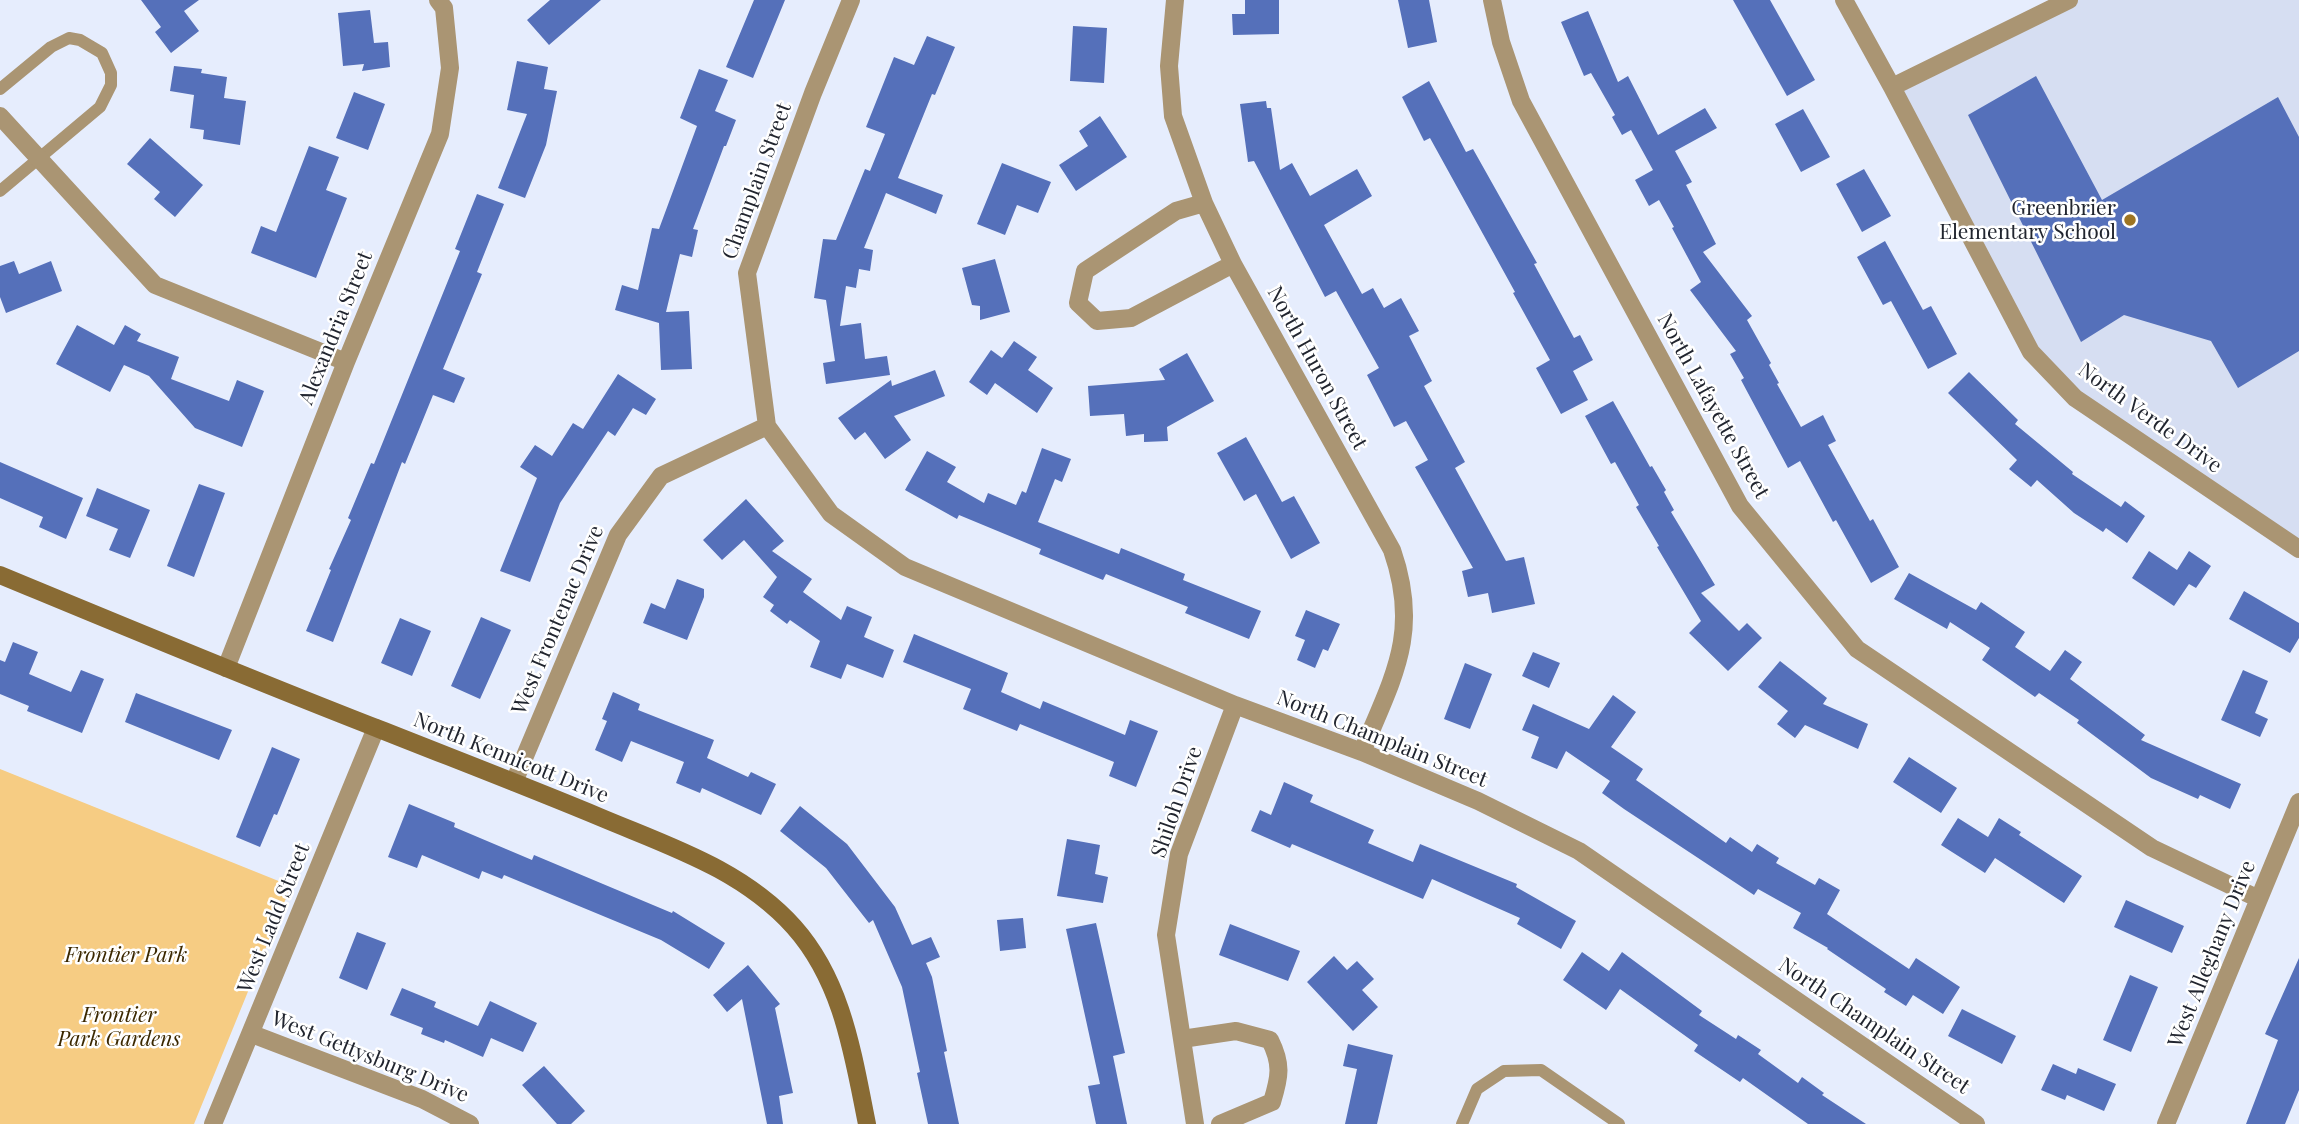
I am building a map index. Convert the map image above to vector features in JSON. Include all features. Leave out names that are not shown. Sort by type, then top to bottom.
[{"type":"street","name":"Champlain Street","points":[[767,426],[747,273],[813,93],[851,0]]},
{"type":"street","name":"North Huron Street","points":[[1175,0],[1169,66],[1173,116],[1204,203],[1233,264],[1392,550],[1400,574],[1405,602],[1403,642],[1398,664],[1362,752]]},
{"type":"street","name":"North Lafayette Street","points":[[1492,0],[1501,42],[1521,101],[1740,506],[1857,649],[2152,848],[2259,899]]},
{"type":"street","name":"North Verde Drive","points":[[1843,0],[1892,87],[2031,352],[2075,398],[2299,550]]},
{"type":"street","points":[[1892,87],[2069,0]]},
{"type":"street","name":"Alexandria Street","points":[[226,668],[346,362],[440,134],[450,68],[445,3]]},
{"type":"street","points":[[0,116],[155,285],[346,362]]},
{"type":"street","points":[[1204,203],[1176,211],[1085,271],[1078,303],[1097,321],[1131,318],[1233,264]]},
{"type":"street","name":"North Champlain Street","points":[[767,426],[831,514],[905,567],[1235,705],[1362,752],[1478,801],[1579,851],[1976,1124]]},
{"type":"street","name":"West Frontenac Drive","points":[[514,782],[618,534],[661,476],[767,426]]},
{"type":"street","name":"North Kennicott Drive","points":[[0,575],[696,857],[753,889],[774,907],[807,944],[826,974],[838,1001],[849,1038],[867,1124]]},
{"type":"street","name":"Shiloh Drive","points":[[1195,1124],[1166,935],[1179,854],[1235,705]]},
{"type":"street","name":"West Ladd Street","points":[[213,1124],[376,728]]},
{"type":"street","name":"West Alleghany Drive","points":[[2166,1124],[2299,802]]},
{"type":"street","points":[[1182,1039],[1236,1031],[1251,1033],[1270,1040],[1279,1059],[1278,1081],[1272,1102],[1220,1124]]},
{"type":"street","name":"West Gettysburg Drive","points":[[252,1034],[422,1099],[470,1124]]},
{"type":"lane","points":[[0,89],[51,47],[69,38],[94,47],[107,60],[111,73],[111,85],[100,107],[0,191]]},
{"type":"lane","points":[[1462,1124],[1477,1089],[1504,1071],[1541,1070],[1619,1124]]},
{"type":"shaded area","name":"Greenbrier Elementary School","points":[[2069,0],[2299,0],[2299,538],[2289,543],[2075,398],[2031,352],[1892,87]]},
{"type":"green space","name":"Frontier Park","points":[[0,769],[291,886],[194,1124],[0,1124]]},
{"type":"building","points":[[141,0],[199,0],[184,11],[199,31],[171,53],[155,32],[161,27]]},
{"type":"building","points":[[550,0],[601,0],[549,45],[527,20]]},
{"type":"building","points":[[754,0],[785,0],[753,78],[726,67]]},
{"type":"building","points":[[1245,0],[1279,0],[1279,34],[1233,35],[1232,14],[1245,14]]},
{"type":"building","points":[[1398,0],[1429,0],[1437,42],[1408,48]]},
{"type":"building","points":[[1733,0],[1770,0],[1815,80],[1787,96]]},
{"type":"building","points":[[370,10],[374,43],[388,42],[390,67],[362,71],[364,64],[343,66],[338,13]]},
{"type":"building","points":[[1588,11],[1618,82],[1628,76],[1658,135],[1705,108],[1717,128],[1675,151],[1692,182],[1686,185],[1716,244],[1703,252],[1752,316],[1747,320],[1801,427],[1823,415],[1836,441],[1828,445],[1899,567],[1871,583],[1836,520],[1833,522],[1800,461],[1788,468],[1741,380],[1744,378],[1730,354],[1736,351],[1690,290],[1701,282],[1672,228],[1674,227],[1659,200],[1649,206],[1635,180],[1653,170],[1631,130],[1622,135],[1612,117],[1615,115],[1591,73],[1584,76],[1561,22]]},
{"type":"building","points":[[1073,26],[1107,28],[1104,83],[1070,81]]},
{"type":"building","points":[[927,36],[955,47],[935,95],[932,94],[898,178],[943,195],[936,214],[886,193],[864,248],[873,250],[870,271],[859,269],[856,288],[846,286],[840,326],[861,323],[865,359],[887,356],[890,375],[826,384],[823,363],[835,361],[826,300],[814,298],[823,239],[836,240],[865,169],[870,171],[885,134],[866,127],[894,57],[914,65]]},
{"type":"building","points":[[517,61],[548,67],[544,89],[557,91],[546,145],[525,198],[498,188],[527,114],[507,110]]},
{"type":"building","points":[[174,66],[202,69],[201,73],[227,77],[224,98],[246,101],[240,145],[203,139],[204,130],[190,128],[194,95],[170,91]]},
{"type":"building","points":[[699,69],[728,80],[715,111],[736,120],[693,229],[698,230],[692,257],[680,254],[666,312],[689,311],[692,369],[661,370],[659,323],[615,310],[622,285],[638,290],[652,228],[659,229],[697,126],[680,118]]},
{"type":"building","points":[[2036,76],[2102,200],[2278,97],[2299,137],[2299,351],[2238,388],[2211,341],[2124,315],[2081,342],[1968,115]]},
{"type":"building","points":[[1429,81],[1466,152],[1473,149],[1537,263],[1534,264],[1574,338],[1580,335],[1593,360],[1573,371],[1588,400],[1561,414],[1536,368],[1550,360],[1430,138],[1424,141],[1402,97]]},
{"type":"building","points":[[354,92],[385,104],[368,150],[336,138]]},
{"type":"building","points":[[1266,101],[1267,108],[1271,108],[1280,170],[1292,163],[1310,196],[1357,169],[1372,196],[1324,225],[1362,294],[1373,288],[1384,308],[1401,298],[1419,331],[1409,336],[1432,381],[1424,386],[1465,462],[1455,468],[1506,561],[1524,557],[1535,604],[1492,613],[1488,593],[1468,597],[1462,571],[1473,568],[1415,467],[1428,460],[1406,421],[1394,427],[1367,375],[1379,368],[1336,291],[1325,297],[1254,161],[1248,162],[1240,104]]},
{"type":"building","points":[[1803,109],[1830,157],[1801,172],[1775,124]]},
{"type":"building","points":[[1100,116],[1127,157],[1076,191],[1059,165],[1088,146],[1079,131]]},
{"type":"building","points":[[150,138],[203,185],[175,217],[154,199],[160,192],[127,164]]},
{"type":"building","points":[[309,146],[339,157],[326,190],[347,198],[316,278],[251,253],[261,226],[276,232]]},
{"type":"building","points":[[1002,163],[1051,182],[1038,213],[1017,205],[1005,235],[977,224]]},
{"type":"building","points":[[1864,169],[1891,216],[1862,232],[1836,184]]},
{"type":"building","points":[[477,194],[504,204],[477,272],[482,274],[443,369],[465,378],[454,403],[433,395],[405,464],[402,462],[333,642],[306,631],[351,520],[348,518],[371,463],[374,464],[460,251],[455,249]]},
{"type":"building","points":[[1885,241],[1923,310],[1931,306],[1957,354],[1928,369],[1891,301],[1883,305],[1857,257]]},
{"type":"building","points":[[995,259],[1010,312],[980,320],[980,306],[972,305],[962,268]]},
{"type":"building","points":[[14,261],[19,274],[51,261],[62,291],[6,313],[0,297],[0,266]]},
{"type":"building","points":[[77,325],[114,345],[125,325],[141,334],[137,341],[179,357],[171,379],[229,401],[237,380],[264,391],[242,447],[195,428],[149,376],[124,365],[110,392],[56,364]]},
{"type":"building","points":[[1014,341],[1037,357],[1028,370],[1053,388],[1037,413],[995,383],[987,395],[969,382],[991,350],[1002,358]]},
{"type":"building","points":[[1187,353],[1214,401],[1167,427],[1168,441],[1144,442],[1144,434],[1126,436],[1124,414],[1090,416],[1088,386],[1165,380],[1159,369]]},
{"type":"building","points":[[935,370],[945,396],[894,416],[911,440],[885,459],[865,432],[855,440],[838,418],[891,380],[892,386]]},
{"type":"building","points":[[1969,372],[2018,420],[2015,424],[2073,472],[2072,474],[2121,507],[2125,501],[2145,516],[2127,543],[2106,528],[2103,532],[2074,513],[2037,480],[2031,487],[2009,469],[2017,460],[1948,393]]},
{"type":"building","points":[[618,374],[656,399],[646,415],[633,408],[615,436],[608,431],[560,503],[530,582],[500,571],[537,478],[520,467],[535,445],[552,456],[573,423],[583,429]]},
{"type":"building","points":[[1613,401],[1666,490],[1664,492],[1674,510],[1671,512],[1715,585],[1701,593],[1739,631],[1747,623],[1762,638],[1728,671],[1689,633],[1701,621],[1657,547],[1659,546],[1636,507],[1639,505],[1615,462],[1611,464],[1585,416]]},
{"type":"building","points":[[1246,437],[1282,502],[1294,496],[1320,543],[1291,559],[1256,494],[1244,501],[1217,453]]},
{"type":"building","points":[[1042,448],[1071,459],[1062,482],[1055,479],[1038,522],[1119,554],[1121,548],[1185,574],[1183,580],[1261,611],[1249,639],[1185,613],[1188,607],[1106,574],[1103,580],[1039,554],[1041,549],[959,515],[957,519],[905,490],[927,451],[956,467],[947,482],[984,503],[988,493],[1016,505],[1022,491],[1026,493]]},
{"type":"building","points":[[0,462],[83,498],[66,539],[39,527],[43,517],[0,498]]},
{"type":"building","points":[[199,484],[225,493],[194,577],[167,566]]},
{"type":"building","points":[[97,488],[150,510],[130,558],[109,550],[118,529],[86,516]]},
{"type":"building","points":[[746,499],[784,541],[772,551],[812,579],[803,592],[841,620],[847,606],[872,617],[864,637],[894,650],[883,678],[847,664],[841,679],[810,667],[820,641],[790,620],[787,624],[770,611],[774,605],[763,597],[777,577],[744,540],[722,560],[703,540]]},
{"type":"building","points":[[2149,551],[2177,570],[2189,551],[2211,566],[2196,588],[2189,584],[2174,606],[2132,578]]},
{"type":"building","points":[[1909,573],[1976,610],[1981,602],[2025,632],[2015,647],[2050,671],[2065,650],[2082,662],[2070,679],[2145,735],[2141,740],[2241,784],[2230,809],[2200,795],[2198,799],[2151,778],[2077,723],[2079,720],[2039,693],[2035,697],[1982,660],[1990,648],[1950,622],[1947,629],[1894,599]]},
{"type":"building","points":[[677,579],[704,589],[704,597],[687,640],[643,623],[651,603],[665,609]]},
{"type":"building","points":[[2244,591],[2299,623],[2299,638],[2290,653],[2229,619]]},
{"type":"building","points":[[1306,610],[1340,624],[1328,651],[1323,649],[1315,668],[1297,660],[1305,640],[1295,636]]},
{"type":"building","points":[[481,617],[511,630],[480,699],[451,686]]},
{"type":"building","points":[[400,618],[431,631],[412,676],[381,663]]},
{"type":"building","points":[[914,634],[1008,673],[1001,692],[1040,709],[1043,701],[1125,735],[1130,720],[1158,731],[1136,787],[1109,776],[1114,762],[1020,724],[1017,731],[963,709],[971,689],[903,662]]},
{"type":"building","points":[[13,642],[38,652],[29,674],[71,692],[81,670],[104,679],[82,733],[27,711],[29,706],[0,694],[0,660],[5,662]]},
{"type":"building","points":[[1533,652],[1560,663],[1549,688],[1522,676]]},
{"type":"building","points":[[1780,661],[1827,698],[1823,704],[1868,724],[1858,749],[1805,725],[1795,738],[1777,724],[1788,711],[1758,687]]},
{"type":"building","points":[[1465,663],[1492,674],[1470,729],[1444,719]]},
{"type":"building","points":[[2243,670],[2268,681],[2255,713],[2268,719],[2260,737],[2221,720]]},
{"type":"building","points":[[613,692],[640,704],[638,710],[714,740],[707,758],[748,777],[751,772],[776,784],[761,815],[702,788],[700,793],[676,783],[684,762],[631,741],[622,762],[595,750],[607,721],[602,719]]},
{"type":"building","points":[[136,693],[232,730],[219,760],[125,722]]},
{"type":"building","points":[[1613,695],[1636,712],[1611,747],[1643,769],[1636,780],[1726,843],[1730,837],[1752,852],[1757,844],[1779,858],[1776,863],[1815,885],[1819,878],[1840,890],[1827,914],[1909,969],[1916,958],[1960,987],[1943,1014],[1913,995],[1906,1006],[1884,992],[1886,989],[1828,948],[1793,928],[1801,913],[1758,889],[1754,895],[1624,809],[1602,793],[1610,781],[1566,751],[1557,769],[1531,758],[1539,737],[1522,730],[1533,704],[1589,729]]},
{"type":"building","points":[[272,747],[300,759],[277,815],[274,814],[260,847],[236,837]]},
{"type":"building","points":[[1909,757],[1957,788],[1941,813],[1893,782]]},
{"type":"building","points":[[1284,782],[1313,795],[1310,802],[1374,830],[1368,843],[1413,862],[1420,844],[1517,884],[1516,887],[1576,921],[1561,949],[1517,924],[1520,918],[1432,879],[1423,899],[1292,844],[1290,848],[1251,831],[1260,810],[1271,815]]},
{"type":"building","points":[[409,804],[455,823],[454,827],[532,860],[534,855],[672,913],[673,911],[725,943],[709,969],[661,940],[504,875],[502,879],[482,871],[479,879],[422,855],[417,868],[388,857]]},
{"type":"building","points":[[800,806],[847,844],[895,907],[912,945],[931,937],[940,957],[926,963],[932,977],[959,1124],[928,1124],[902,987],[873,920],[869,923],[826,868],[780,831]]},
{"type":"building","points":[[1958,818],[1988,837],[1999,818],[2021,832],[2019,835],[2082,876],[2064,903],[1995,858],[1985,873],[1941,845]]},
{"type":"building","points":[[1067,839],[1100,845],[1095,874],[1108,877],[1103,903],[1057,896]]},
{"type":"building","points":[[2126,900],[2184,926],[2172,953],[2114,927]]},
{"type":"building","points":[[1023,918],[1026,948],[1000,951],[997,920]]},
{"type":"building","points":[[1096,923],[1125,1053],[1113,1056],[1127,1124],[1096,1124],[1088,1086],[1100,1084],[1066,929]]},
{"type":"building","points":[[1230,924],[1300,951],[1288,981],[1219,955]]},
{"type":"building","points":[[357,932],[386,943],[367,990],[339,978]]},
{"type":"building","points":[[1582,952],[1609,971],[1622,952],[1702,1011],[1699,1015],[1736,1039],[1738,1035],[1761,1050],[1758,1054],[1798,1083],[1802,1077],[1824,1093],[1822,1095],[1866,1124],[1808,1124],[1743,1078],[1740,1082],[1694,1051],[1698,1045],[1620,989],[1606,1010],[1563,980]]},
{"type":"building","points":[[1334,956],[1347,970],[1357,961],[1374,979],[1362,990],[1378,1007],[1353,1031],[1307,982]]},
{"type":"building","points":[[2299,958],[2299,1090],[2285,1124],[2246,1124],[2278,1040],[2265,1034]]},
{"type":"building","points":[[748,965],[780,1004],[775,1008],[793,1093],[779,1096],[783,1124],[767,1124],[742,999],[727,1012],[713,995]]},
{"type":"building","points":[[2130,975],[2158,987],[2131,1052],[2103,1040]]},
{"type":"building","points":[[402,988],[436,1002],[434,1007],[478,1026],[490,1001],[537,1023],[523,1052],[491,1038],[483,1057],[445,1040],[444,1043],[421,1034],[423,1028],[390,1015]]},
{"type":"building","points":[[1962,1009],[2016,1036],[2002,1064],[1948,1036]]},
{"type":"building","points":[[1348,1044],[1393,1055],[1377,1124],[1345,1124],[1357,1069],[1343,1066]]},
{"type":"building","points":[[2053,1064],[2076,1074],[2078,1068],[2116,1084],[2104,1111],[2067,1095],[2065,1100],[2041,1090]]},
{"type":"building","points":[[544,1066],[585,1111],[571,1124],[557,1124],[522,1085]]},
{"type":"place","name":"Greenbrier Elementary School","points":[[2130,220]]},
{"type":"park label","name":"Frontier Park Gardens","points":[[119,1027]]}]
